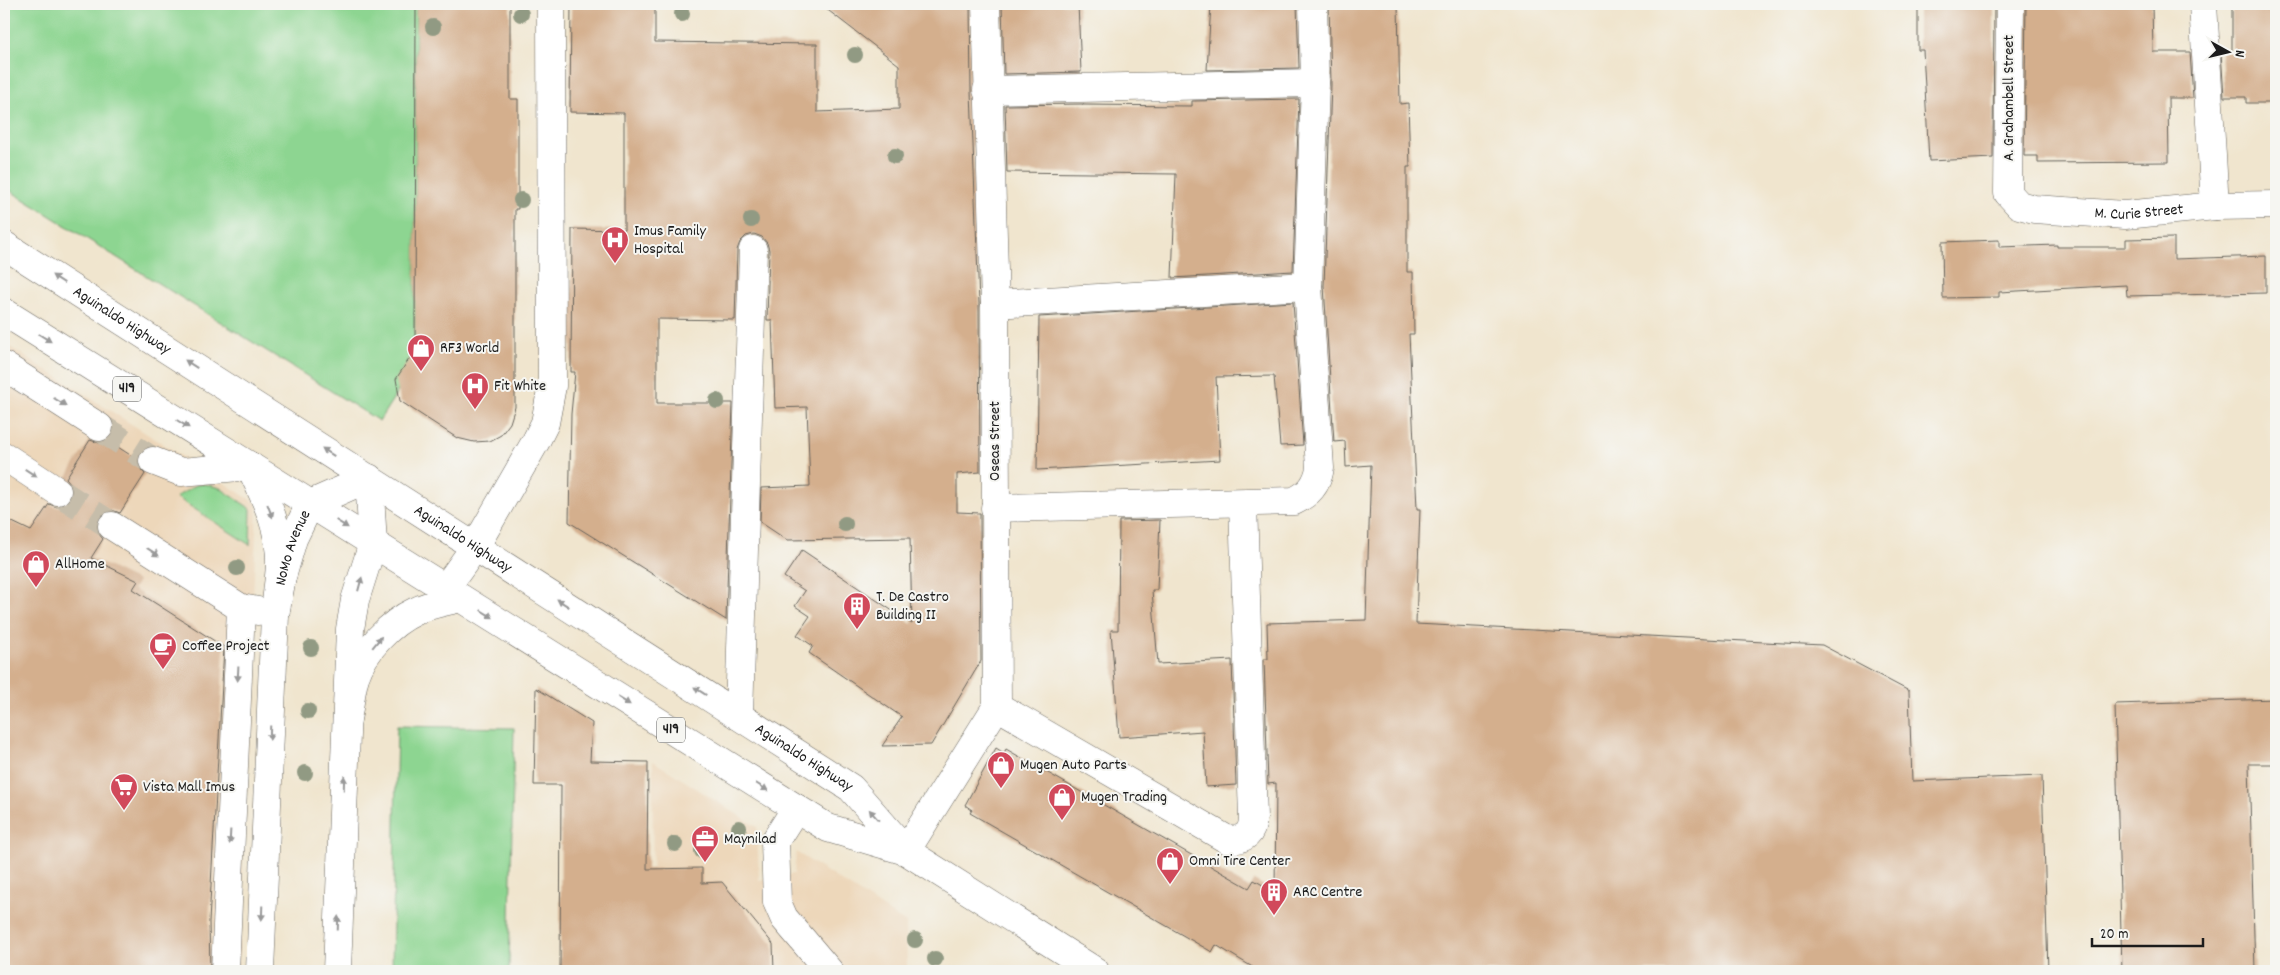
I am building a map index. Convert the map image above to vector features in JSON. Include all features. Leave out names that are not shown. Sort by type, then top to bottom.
[{"type":"main road","points":[[347,719],[356,676],[366,656],[379,639],[395,624],[417,610],[453,593],[475,547],[545,423],[552,386],[551,4]]},
{"type":"main road","name":"Oseas Street","points":[[986,4],[987,90],[995,304],[997,706]]},
{"type":"main road","points":[[995,508],[1294,501],[1304,496],[1318,479],[1320,468],[1308,286],[1314,84],[1314,4]]},
{"type":"main road","name":"A. Grahambell Street","points":[[2008,192],[2010,4]]},
{"type":"main road","points":[[2203,4],[2215,206]]},
{"type":"main road","points":[[987,90],[1314,84]]},
{"type":"main road","name":"M. Curie Street","points":[[2008,192],[2018,205],[2034,210],[2125,215],[2215,206],[2276,205]]},
{"type":"main road","name":"Aguinaldo Highway","points":[[4,245],[851,788],[906,851]]},
{"type":"main road","points":[[739,716],[753,250]]},
{"type":"main road","points":[[995,304],[1308,286]]},
{"type":"main road","name":"Aguinaldo Highway","points":[[4,312],[828,828],[906,851],[1095,971]]},
{"type":"main road","points":[[4,366],[99,427]]},
{"type":"main road","points":[[4,456],[57,491]]},
{"type":"main road","points":[[112,526],[241,608],[275,615],[280,564],[278,537],[272,513],[250,466],[181,472],[153,461]]},
{"type":"main road","points":[[336,971],[350,630],[355,600],[373,544],[369,478]]},
{"type":"main road","name":"NoMo Avenue","points":[[260,971],[275,615],[282,577],[293,539],[310,504],[369,478]]},
{"type":"main road","points":[[906,851],[997,706],[1228,840],[1238,840],[1247,836],[1252,828],[1253,818],[1243,503]]},
{"type":"main road","points":[[224,971],[241,608]]},
{"type":"main road","points":[[796,808],[775,841],[777,902],[784,918],[829,971]]},
{"type":"main road","points":[[228,884],[264,885]]},
{"type":"shaded area","name":"Vista Mall Imus","points":[[4,343],[257,504],[238,971],[4,971]]},
{"type":"shaded area","name":"Maynilad","points":[[653,761],[757,827],[759,880],[794,874],[796,852],[906,923],[907,971],[652,971]]},
{"type":"green space","points":[[4,4],[416,4],[415,350],[398,391],[379,421],[4,187]]},
{"type":"green space","points":[[205,484],[220,488],[251,509],[250,545],[176,497],[196,485]]},
{"type":"green space","points":[[397,726],[514,728],[509,971],[392,971]]},
{"type":"building","points":[[416,4],[510,4],[510,99],[518,99],[518,209],[515,209],[515,407],[510,423],[501,435],[490,441],[474,442],[457,438],[400,401],[396,379],[415,350]]},
{"type":"building","points":[[571,4],[655,4],[655,42],[817,44],[817,112],[899,109],[899,65],[820,4],[970,4],[971,91],[979,304],[980,472],[957,474],[957,512],[980,513],[981,661],[931,745],[882,746],[902,717],[809,653],[813,646],[797,635],[810,616],[795,606],[805,591],[784,577],[802,550],[912,624],[910,538],[787,540],[760,522],[761,488],[810,486],[807,407],[775,408],[772,320],[767,320],[769,250],[767,243],[762,237],[754,234],[746,236],[740,242],[737,250],[735,320],[657,319],[657,403],[733,403],[726,620],[569,522],[571,414],[575,372],[571,372],[572,229],[624,230],[624,113],[570,112]]},
{"type":"building","points":[[1002,4],[1078,4],[1081,72],[1004,74]]},
{"type":"building","points":[[1211,4],[1297,4],[1299,68],[1207,70]]},
{"type":"building","points":[[1329,4],[1398,4],[1400,104],[1408,103],[1410,167],[1407,167],[1407,272],[1413,272],[1414,334],[1409,334],[1417,509],[1420,509],[1416,624],[1822,645],[1909,691],[1912,781],[2042,776],[2048,971],[1259,971],[1216,945],[1212,952],[970,813],[972,810],[965,805],[996,748],[1004,753],[1006,749],[1249,888],[1254,880],[1275,892],[1276,783],[1268,784],[1264,659],[1268,659],[1267,623],[1366,620],[1371,465],[1346,467],[1345,441],[1334,442],[1324,286],[1331,84]]},
{"type":"building","points":[[1918,4],[1994,4],[1993,158],[1929,161],[1923,50],[1918,50]]},
{"type":"building","points":[[2026,4],[2152,4],[2153,52],[2190,52],[2193,98],[2168,98],[2169,162],[2038,163],[2038,156],[2024,156]]},
{"type":"building","points":[[2232,4],[2276,4],[2276,103],[2246,103],[2246,97],[2224,97],[2221,52],[2232,52]]},
{"type":"building","points":[[1299,99],[1293,271],[1172,278],[1176,174],[1007,172],[1005,105],[1192,106],[1192,101]]},
{"type":"building","points":[[2174,238],[2174,259],[2266,256],[2266,293],[2127,296],[2126,285],[1999,292],[1999,297],[1943,298],[1942,242],[1999,240],[1999,247],[2057,245],[2057,247],[2126,247],[2126,239]]},
{"type":"building","points":[[1293,302],[1303,445],[1280,446],[1274,376],[1216,377],[1220,460],[1037,470],[1039,317]]},
{"type":"building","name":"Vista Mall Imus","points":[[90,440],[99,443],[107,440],[138,460],[141,470],[145,474],[120,513],[112,510],[105,512],[99,517],[96,526],[98,533],[103,539],[91,558],[138,581],[133,589],[224,647],[209,922],[210,971],[4,971],[4,518],[31,531],[49,504],[57,507],[64,505],[70,500],[73,491],[71,484],[66,478]]},
{"type":"building","points":[[1160,520],[1157,590],[1152,590],[1158,664],[1232,660],[1236,785],[1206,787],[1203,731],[1119,737],[1111,630],[1118,630],[1119,521]]},
{"type":"building","points":[[536,688],[592,723],[590,761],[648,762],[647,869],[702,868],[702,883],[722,882],[773,944],[774,971],[560,971],[561,785],[534,785]]},
{"type":"building","points":[[2276,699],[2276,764],[2249,764],[2255,971],[2122,971],[2115,704]]},
{"type":"tunnel","points":[[99,427],[153,461]]},
{"type":"tunnel","points":[[57,491],[112,526]]},
{"type":"place","name":"Imus Family Hospital","points":[[615,264]]},
{"type":"place","name":"RF3 World","points":[[421,372]]},
{"type":"place","name":"Fit White","points":[[475,410]]},
{"type":"place","name":"AllHome","points":[[36,588]]},
{"type":"place","name":"T. De Castro Building II","points":[[857,630]]},
{"type":"place","name":"Coffee Project","points":[[163,670]]},
{"type":"place","name":"Mugen Auto Parts","points":[[1001,789]]},
{"type":"place","name":"Vista Mall Imus","points":[[124,811]]},
{"type":"place","name":"Mugen Trading","points":[[1062,821]]},
{"type":"place","name":"Maynilad","points":[[705,863]]},
{"type":"place","name":"Omni Tire Center","points":[[1170,885]]},
{"type":"place","name":"ARC Centre","points":[[1274,916]]}]
